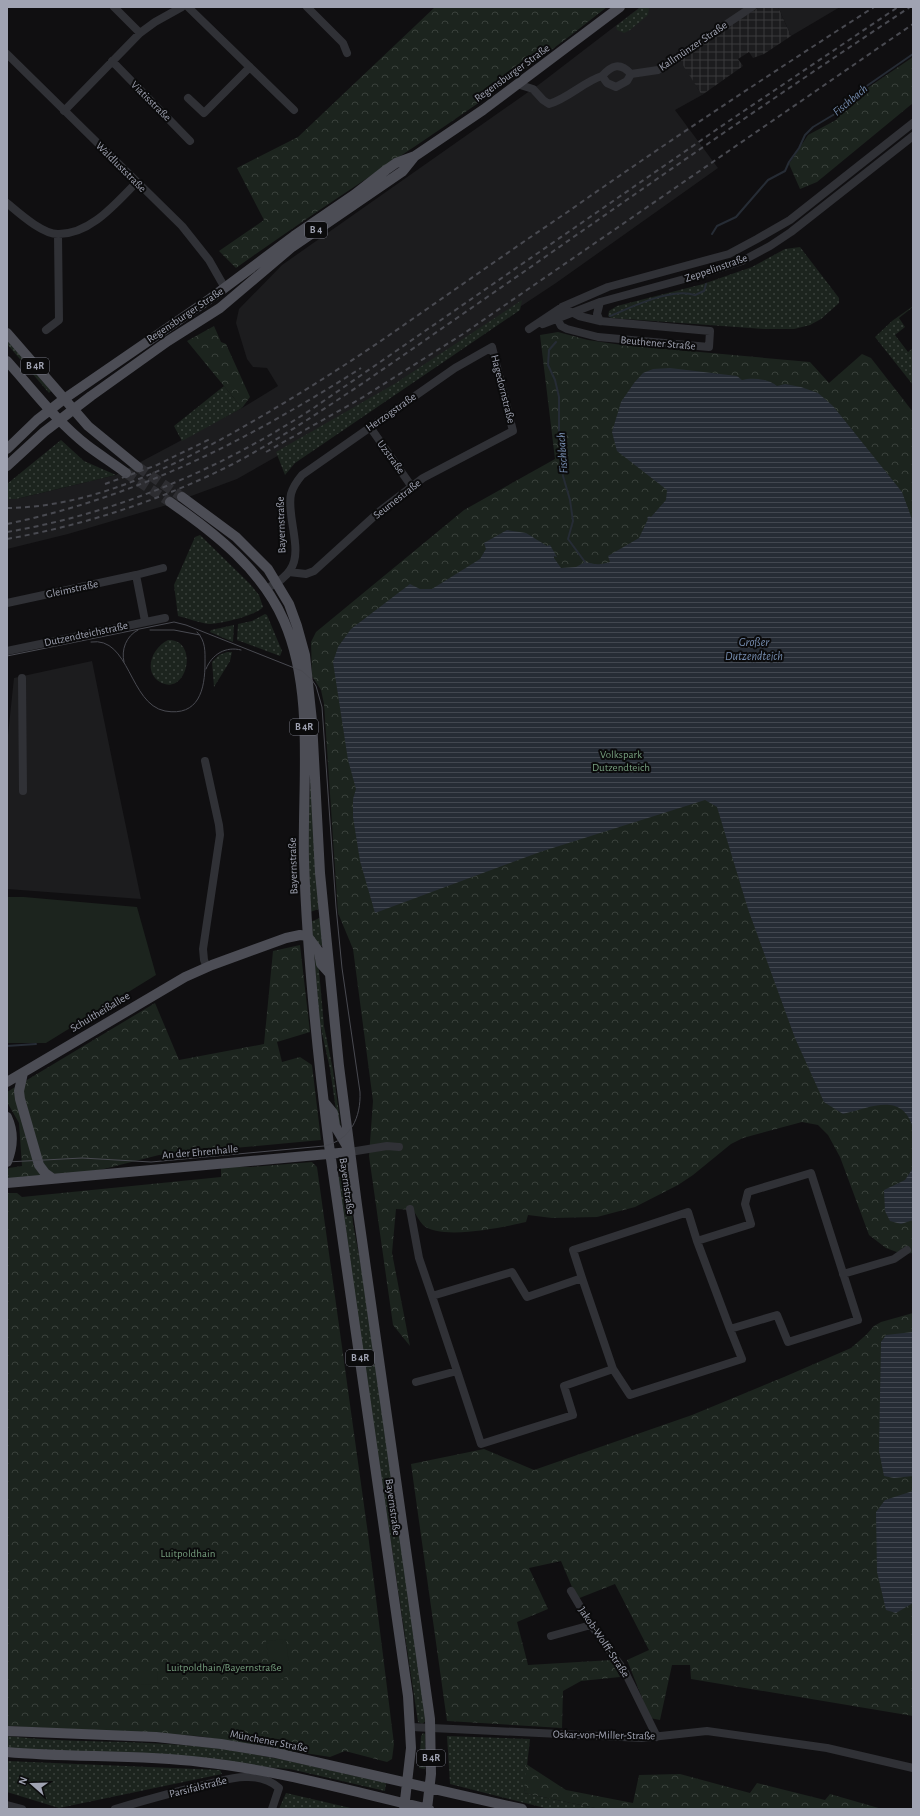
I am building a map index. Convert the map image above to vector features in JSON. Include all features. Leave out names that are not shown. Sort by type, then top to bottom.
[{"type":"main road","name":"Regensburger Straße","points":[[7,449],[64,399],[225,288],[294,236],[354,195],[396,163],[415,156],[517,84],[620,7]]},
{"type":"main road","name":"Regensburger Straße","points":[[7,466],[73,410],[160,346],[220,308],[292,247],[403,171],[415,156]]},
{"type":"main road","points":[[220,308],[226,295],[225,288]]},
{"type":"main road","name":"B 4R","points":[[7,333],[73,410],[106,442],[138,467]]},
{"type":"main road","name":"B 4R","points":[[7,361],[60,420],[88,446],[126,472]]},
{"type":"main road","name":"B 4R","points":[[182,497],[223,526],[243,543],[264,565],[277,582]]},
{"type":"main road","name":"B 4R","points":[[170,502],[223,542],[244,563],[266,589]]},
{"type":"main road","name":"Bayernstraße","points":[[277,582],[298,626],[308,676],[316,784],[319,854],[330,974],[350,1152],[431,1728],[430,1788],[428,1809]]},
{"type":"main road","name":"Bayernstraße","points":[[266,589],[276,604],[288,629],[299,674],[306,768],[304,846],[308,936],[318,1056],[330,1153],[408,1696],[411,1727],[408,1783],[404,1806]]},
{"type":"main road","name":"Schultheißallee","points":[[7,1082],[164,988],[207,967],[286,938],[300,935],[308,936]]},
{"type":"main road","points":[[308,936],[319,952],[321,964],[330,974]]},
{"type":"main road","points":[[23,1073],[19,1091],[24,1113],[39,1165],[52,1178]]},
{"type":"main road","name":"B 4R","points":[[324,1102],[333,1113],[335,1126],[350,1152]]},
{"type":"main road","points":[[7,1117],[12,1128],[12,1145],[7,1162]]},
{"type":"main road","name":"An der Ehrenhalle","points":[[52,1178],[350,1152]]},
{"type":"main road","points":[[7,1183],[52,1178]]},
{"type":"main road","points":[[340,1223],[349,1219],[360,1223]]},
{"type":"main road","name":"Münchener Straße","points":[[7,1731],[144,1737],[207,1742],[276,1753],[522,1809]]},
{"type":"main road","points":[[7,1752],[144,1757],[212,1763],[263,1771],[404,1806],[428,1809]]},
{"type":"street","points":[[114,7],[140,33]]},
{"type":"street","points":[[64,111],[140,33],[155,22],[182,7]]},
{"type":"street","points":[[188,7],[294,110]]},
{"type":"street","points":[[307,7],[343,43],[346,53]]},
{"type":"street","name":"Kallmünzer Straße","points":[[631,74],[658,70],[752,7]]},
{"type":"street","name":"Waldluststraße","points":[[7,54],[188,233],[209,260],[225,288]]},
{"type":"street","name":"Viatisstraße","points":[[112,62],[190,141]]},
{"type":"street","points":[[517,84],[533,89],[549,104],[560,101],[590,80],[602,76],[609,68],[617,66],[626,69],[631,74],[627,81],[616,87],[607,83],[602,76]]},
{"type":"street","points":[[188,98],[204,113],[250,67]]},
{"type":"street","name":"Zeppelinstraße","points":[[913,123],[790,220],[758,240],[729,254],[608,287],[562,307],[528,328],[600,302],[699,275],[742,261],[770,246],[791,232],[913,136]]},
{"type":"street","points":[[7,202],[36,225],[58,234],[76,231],[99,219],[137,182]]},
{"type":"street","points":[[46,330],[59,320],[58,234]]},
{"type":"street","points":[[600,302],[597,314],[600,321]]},
{"type":"street","points":[[557,318],[562,307]]},
{"type":"street","name":"Beuthener Straße","points":[[557,318],[561,326],[567,329],[598,337],[709,348],[710,331],[600,321],[584,318],[562,307]]},
{"type":"street","name":"Herzogstraße","points":[[294,485],[307,471],[370,427],[455,368],[492,347]]},
{"type":"street","name":"Hagedornstraße","points":[[492,347],[513,431]]},
{"type":"street","name":"Uzstraße","points":[[370,427],[412,487]]},
{"type":"street","name":"Seumestraße","points":[[289,572],[306,574],[314,571],[380,511],[424,478],[513,431]]},
{"type":"street","name":"Bayernstraße","points":[[289,572],[295,555],[290,499],[294,485]]},
{"type":"street","name":"Gleimstraße","points":[[7,603],[163,568]]},
{"type":"street","points":[[266,589],[289,572]]},
{"type":"street","points":[[136,575],[145,621]]},
{"type":"street","name":"Dutzendteichstraße","points":[[7,652],[145,621],[165,618]]},
{"type":"street","points":[[22,678],[23,791]]},
{"type":"street","points":[[205,761],[220,835],[203,949],[204,960],[207,967]]},
{"type":"street","points":[[350,1152],[387,1146],[399,1147]]},
{"type":"street","points":[[697,1241],[751,1224],[745,1204],[748,1192],[811,1173],[858,1320],[788,1342],[777,1315],[730,1330]]},
{"type":"street","points":[[410,1209],[419,1258],[481,1444],[573,1415],[564,1386],[613,1369]]},
{"type":"street","points":[[688,1212],[697,1241],[742,1359],[630,1395],[613,1369],[573,1250],[688,1212]]},
{"type":"street","points":[[843,1274],[894,1259],[907,1250]]},
{"type":"street","points":[[432,1296],[512,1272],[527,1297],[582,1278]]},
{"type":"street","points":[[416,1382],[457,1370]]},
{"type":"street","name":"Jakob-Wolff-Straße","points":[[571,1591],[591,1625],[624,1670],[657,1737]]},
{"type":"street","points":[[551,1636],[591,1625]]},
{"type":"street","name":"Oskar-von-Miller-Straße","points":[[411,1727],[630,1737],[657,1737],[707,1731],[827,1748],[913,1768]]},
{"type":"street","name":"Parsifalstraße","points":[[115,1809],[239,1777],[265,1780],[274,1784],[278,1788],[272,1809]]},
{"type":"street","points":[[7,1805],[22,1809]]},
{"type":"shaded area","points":[[640,7],[759,7],[680,59],[702,95],[675,110],[718,168],[556,283],[394,390],[237,479],[167,505],[68,534],[7,549],[7,499],[16,499],[116,475],[242,408],[278,386],[267,368],[253,367],[247,359],[236,323],[239,309],[282,265],[541,83]]},
{"type":"shaded area","points":[[759,7],[778,7],[791,36],[764,54],[753,58],[749,52],[738,59],[743,66],[702,95],[679,59]]},
{"type":"shaded area","points":[[778,7],[840,7],[791,36]]},
{"type":"shaded area","points":[[92,661],[141,899],[7,889],[7,744],[14,678]]},
{"type":"green space","points":[[435,7],[607,7],[501,87],[236,268],[219,251],[264,220],[237,168],[298,137]]},
{"type":"green space","points":[[641,7],[649,8],[648,15],[624,33],[617,30],[616,26]]},
{"type":"green space","points":[[913,57],[913,103],[817,182],[800,189],[789,164],[808,135],[836,120],[860,93]]},
{"type":"green space","points":[[800,247],[839,298],[839,303],[821,319],[810,325],[794,329],[764,329],[611,318],[608,316],[609,311],[617,306],[703,284],[752,267],[785,249]]},
{"type":"green space","points":[[522,300],[520,310],[295,463],[285,475],[276,452],[396,383]]},
{"type":"green space","points":[[913,306],[899,318],[905,327],[895,335],[908,352],[913,348],[913,385],[875,337],[892,321]]},
{"type":"green space","points":[[214,326],[221,342],[226,344],[250,397],[242,408],[187,341]]},
{"type":"green space","name":"Volkspark Dutzendteich","points":[[558,332],[588,340],[622,345],[810,362],[829,383],[862,354],[871,358],[913,412],[913,1253],[902,1254],[886,1248],[869,1235],[840,1157],[828,1135],[818,1125],[802,1122],[743,1138],[731,1144],[693,1175],[678,1185],[635,1207],[597,1217],[552,1218],[528,1215],[526,1222],[504,1227],[473,1231],[444,1232],[432,1230],[423,1225],[413,1210],[396,1209],[392,1253],[410,1346],[393,1325],[369,1156],[373,1101],[353,949],[338,913],[324,704],[321,690],[312,676],[311,642],[316,632],[464,510],[555,459],[540,335]]},
{"type":"green space","points":[[7,340],[51,391],[49,393],[7,344]]},
{"type":"green space","points":[[224,386],[242,408],[182,441],[174,426]]},
{"type":"green space","points":[[61,440],[84,461],[116,475],[16,499],[7,499],[7,484]]},
{"type":"green space","points":[[200,535],[250,584],[259,595],[263,607],[254,613],[209,624],[178,616],[174,585],[195,537]]},
{"type":"green space","points":[[265,614],[267,615],[282,651],[280,656],[237,640],[238,624],[252,621]]},
{"type":"green space","points":[[234,625],[233,642],[210,632],[211,630]]},
{"type":"green space","points":[[168,640],[178,642],[184,648],[187,657],[183,675],[177,682],[169,685],[160,682],[155,677],[151,666],[154,653],[163,643]]},
{"type":"green space","points":[[232,652],[230,661],[214,687],[212,662],[219,655]]},
{"type":"green space","points":[[309,737],[319,909],[310,912],[307,857],[310,788]]},
{"type":"green space","points":[[7,897],[24,897],[137,907],[156,975],[46,1043],[7,1043]]},
{"type":"green space","points":[[320,918],[323,945],[320,946],[311,937],[310,922]]},
{"type":"green space","points":[[300,945],[310,1032],[277,1042],[282,1062],[300,1057],[312,1065],[321,1140],[159,1155],[100,1170],[7,1180],[7,1170],[9,1168],[22,1166],[19,1123],[7,1102],[7,1092],[155,1003],[179,1060],[264,1044],[273,951]]},
{"type":"green space","points":[[314,953],[318,959],[324,1026],[333,1070],[341,1128],[338,1124],[330,1069],[318,1015]]},
{"type":"green space","name":"Luitpoldhain","points":[[312,1162],[317,1167],[368,1534],[394,1744],[392,1759],[387,1762],[345,1751],[330,1757],[198,1736],[7,1726],[7,1193],[17,1193],[22,1197],[221,1177],[221,1167],[251,1167]]},
{"type":"green space","points":[[349,1176],[353,1224],[364,1281],[374,1352],[363,1353],[338,1177]]},
{"type":"green space","points":[[913,1313],[913,1716],[691,1679],[690,1665],[672,1665],[660,1720],[650,1718],[627,1660],[649,1650],[615,1584],[577,1599],[561,1561],[529,1568],[548,1609],[517,1622],[528,1665],[612,1660],[620,1677],[581,1681],[563,1691],[562,1728],[447,1721],[411,1464],[484,1449],[534,1470],[692,1415],[784,1377],[851,1348],[874,1326],[881,1322]]},
{"type":"green space","points":[[375,1361],[426,1721],[422,1724],[418,1722],[364,1363]]},
{"type":"green space","points":[[286,1639],[290,1674],[282,1679],[271,1678],[266,1641]]},
{"type":"green space","points":[[135,1671],[157,1671],[157,1685],[135,1684]]},
{"type":"green space","points":[[423,1733],[425,1734],[425,1769],[419,1768],[421,1736]]},
{"type":"green space","points":[[7,1736],[54,1740],[172,1744],[243,1752],[386,1783],[385,1791],[290,1769],[7,1748]]},
{"type":"green space","points":[[447,1736],[530,1739],[524,1793],[600,1809],[549,1809],[450,1784]]},
{"type":"green space","points":[[7,1761],[220,1770],[222,1774],[59,1808],[7,1792]]},
{"type":"green space","points":[[526,1764],[566,1790],[633,1803],[639,1775],[680,1774],[750,1793],[757,1783],[825,1800],[830,1794],[882,1809],[600,1809],[524,1793]]},
{"type":"green space","points":[[286,1793],[355,1809],[279,1809]]},
{"type":"water","name":"Großer Dutzendteich","points":[[670,368],[737,376],[742,380],[760,379],[777,386],[785,384],[801,387],[818,393],[833,406],[902,492],[913,522],[913,1128],[908,1117],[901,1109],[893,1106],[874,1106],[843,1114],[824,1102],[795,1038],[748,909],[717,807],[705,800],[540,852],[375,913],[360,861],[353,817],[353,799],[356,789],[348,760],[333,662],[338,647],[351,629],[410,584],[420,589],[432,589],[480,559],[486,549],[484,543],[507,530],[526,533],[547,546],[550,545],[557,557],[554,556],[554,558],[561,568],[576,567],[585,562],[603,564],[610,562],[608,556],[639,538],[648,519],[647,518],[649,516],[651,517],[666,500],[667,490],[617,451],[612,432],[621,402],[643,373],[653,369]]},
{"type":"water","points":[[913,1168],[913,1220],[901,1224],[890,1221],[885,1211],[884,1190],[905,1180]]},
{"type":"water","points":[[913,1332],[913,1476],[894,1478],[884,1476],[879,1451],[881,1342],[886,1335]]},
{"type":"water","points":[[913,1491],[913,1603],[896,1613],[886,1610],[877,1572],[876,1512],[885,1500]]},
{"type":"waterway","name":"Fischbach","points":[[712,234],[717,226],[736,217],[768,180],[785,171],[805,135],[813,127],[838,112],[858,92],[913,54]]},
{"type":"waterway","name":"Fischbach","points":[[610,316],[640,303],[664,296],[686,293],[695,295],[704,291],[706,284]]},
{"type":"waterway","name":"Fischbach","points":[[556,342],[549,350],[548,365],[555,380],[559,397],[559,434],[563,476],[570,500],[573,521],[568,539],[585,562]]},
{"type":"waterway","name":"Fischbach","points":[[7,1046],[36,1044]]},
{"type":"tunnel","points":[[138,467],[182,497]]},
{"type":"tunnel","points":[[126,473],[170,502]]},
{"type":"tram line","points":[[7,656],[174,622],[186,625],[302,671],[312,680],[316,686],[322,707],[336,907],[342,968],[360,1092],[359,1110],[348,1133],[341,1139],[324,1146],[151,1162],[82,1158],[7,1162]]},
{"type":"tram line","points":[[124,662],[123,653],[125,644],[130,636],[138,630]]},
{"type":"tram line","points":[[150,630],[174,630],[200,635]]},
{"type":"tram line","points":[[91,642],[104,643],[114,649],[122,659],[136,685],[153,706],[165,711],[176,712],[186,710],[193,705],[198,699],[204,682],[205,651],[202,639],[197,632]]},
{"type":"tram line","points":[[206,669],[212,659],[220,652],[230,649],[241,650]]},
{"type":"railway","points":[[7,508],[41,506],[75,500],[108,490],[172,465],[233,433],[375,345],[680,134],[874,7]]},
{"type":"railway","points":[[7,532],[48,524],[89,513],[167,486],[206,469],[279,429],[315,407],[729,121],[898,7]]},
{"type":"railway","points":[[7,539],[94,519],[151,500],[206,477],[233,464],[266,445],[363,383],[716,138],[910,7]]},
{"type":"railway","points":[[266,452],[360,399],[463,334],[913,24]]},
{"type":"railway","points":[[7,524],[56,512],[103,498],[192,462],[277,419],[361,368]]},
{"type":"railway","points":[[105,484],[157,465],[210,439]]},
{"type":"park label","name":"Luitpoldhain/Bayernstraße","points":[[224,1667]]}]
